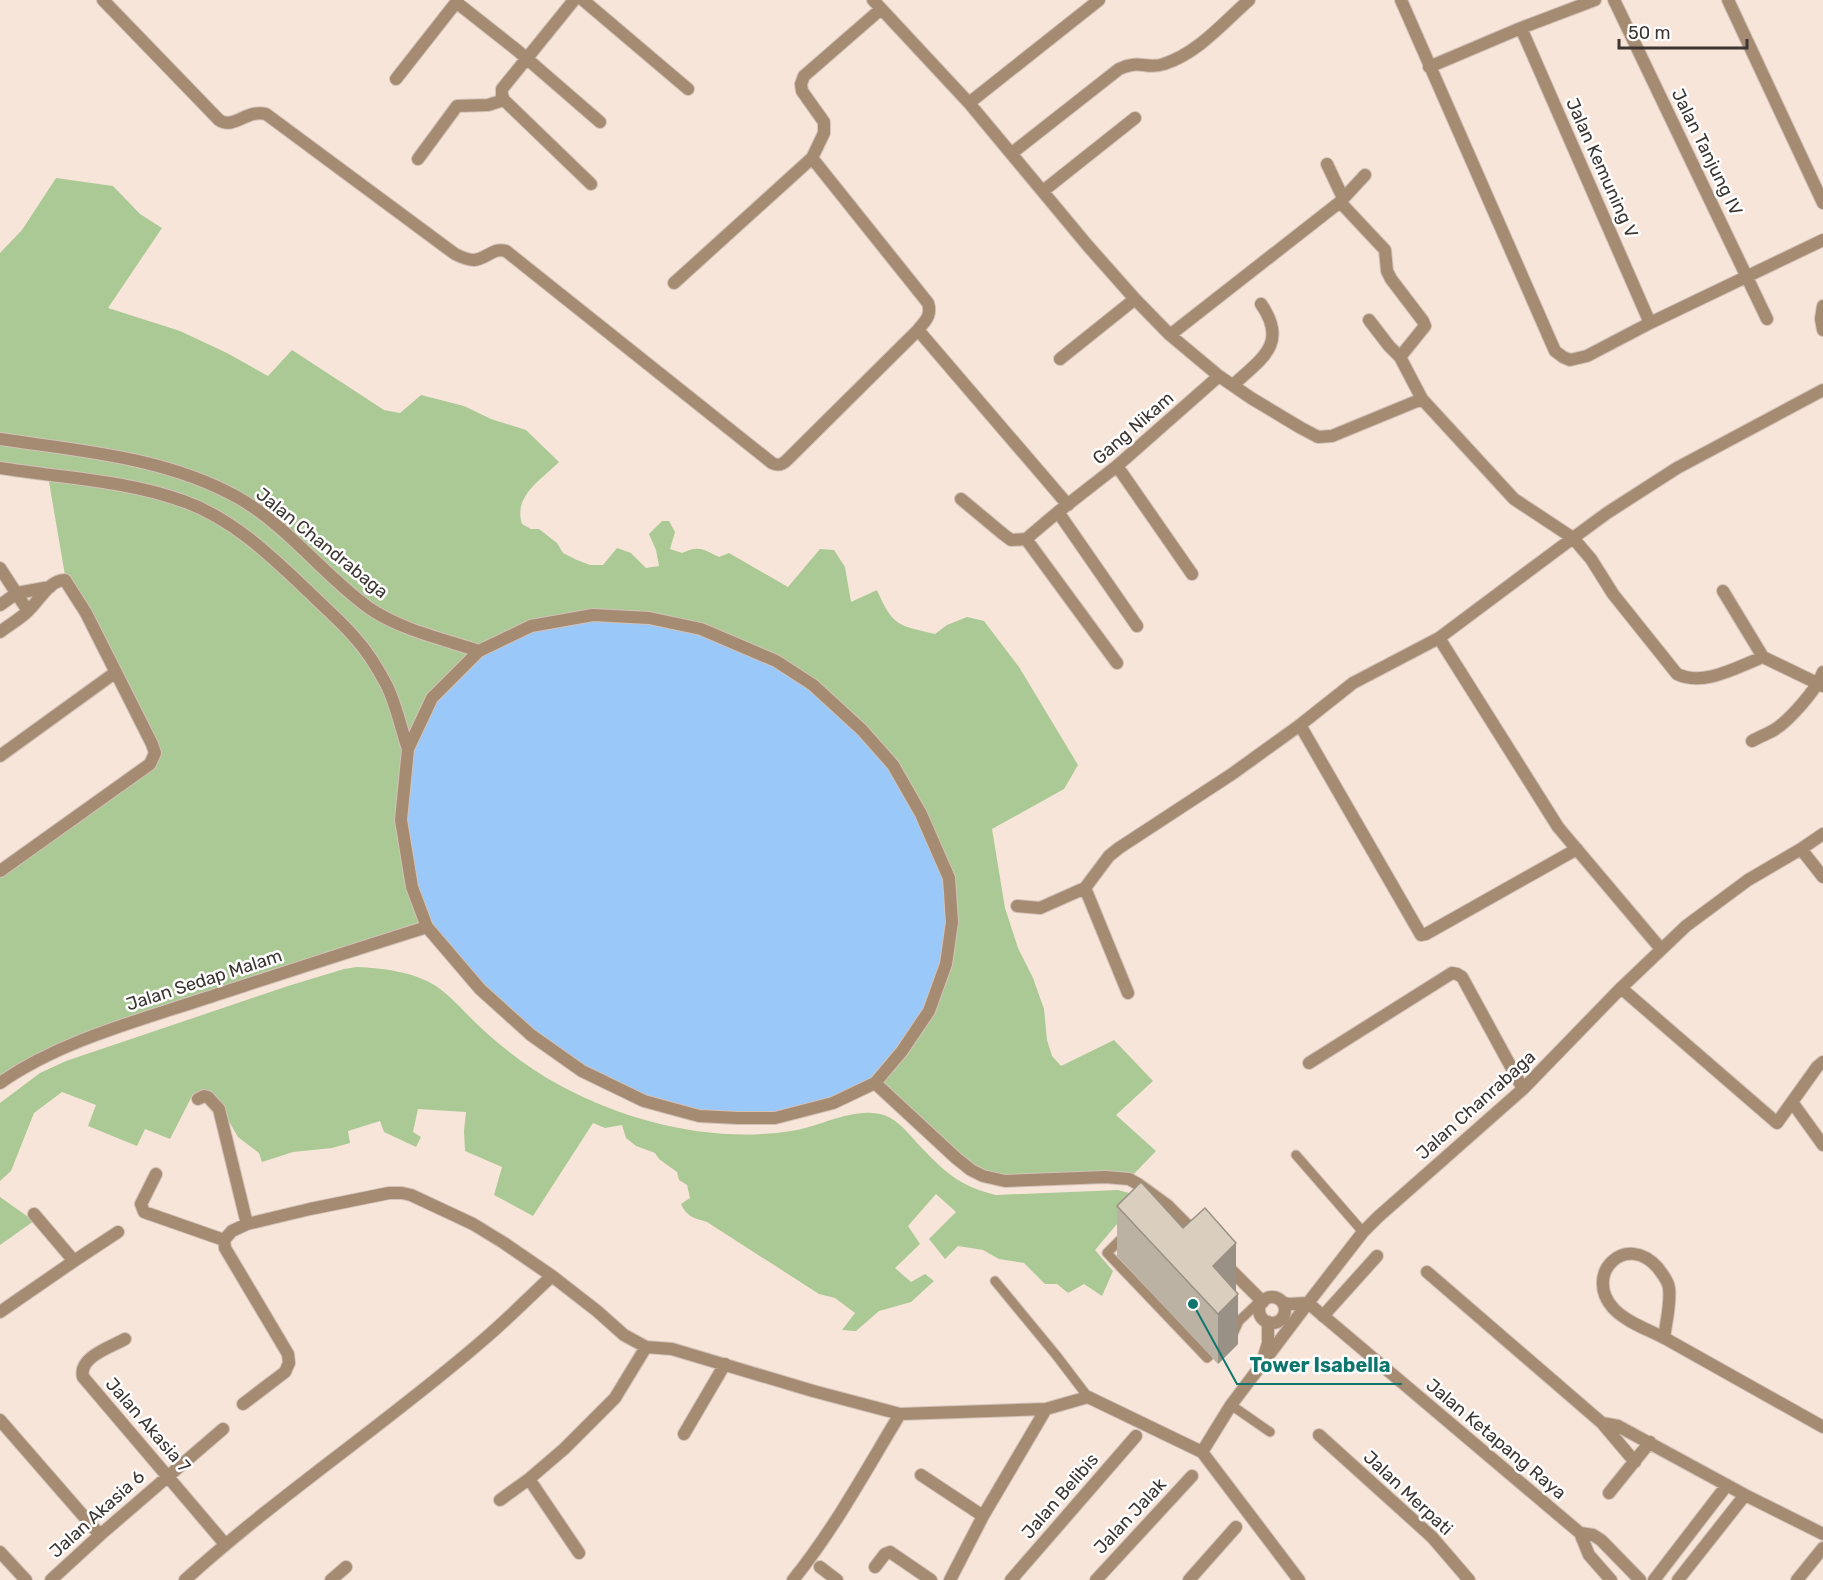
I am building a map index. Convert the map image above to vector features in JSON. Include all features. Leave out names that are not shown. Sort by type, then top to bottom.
[{"type":"street","points":[[103,0],[219,120],[229,124],[254,113],[266,114],[455,254],[476,260],[499,249],[506,251],[775,465],[780,465],[787,460],[918,330],[929,316],[928,303],[812,158]]},
{"type":"street","points":[[574,0],[502,89],[502,95],[504,100],[591,184]]},
{"type":"street","points":[[583,0],[688,89]]},
{"type":"street","points":[[969,103],[1099,0]]},
{"type":"street","points":[[1012,153],[1119,69],[1129,64],[1163,65],[1193,50],[1249,0]]},
{"type":"street","points":[[1401,0],[1555,351],[1563,357],[1570,360],[1580,359],[1823,240]]},
{"type":"street","points":[[1429,67],[1595,0]]},
{"type":"street","name":"Jalan Tanjung IV","points":[[1614,0],[1767,319]]},
{"type":"street","points":[[1728,0],[1823,203]]},
{"type":"street","points":[[396,79],[457,1],[600,122]]},
{"type":"street","points":[[674,283],[812,158],[824,133],[825,122],[802,91],[801,84],[804,76],[877,4],[969,103],[1135,299],[1170,335],[1220,376],[1301,429],[1318,437],[1332,436],[1422,399]]},
{"type":"street","name":"Jalan Kemuning V","points":[[1521,28],[1650,323]]},
{"type":"street","points":[[418,159],[457,106],[488,105],[504,100]]},
{"type":"street","points":[[1043,191],[1135,118]]},
{"type":"street","points":[[1327,164],[1341,200],[1385,250],[1387,271],[1391,279],[1425,326],[1400,357]]},
{"type":"street","points":[[1170,335],[1341,200],[1365,175]]},
{"type":"street","points":[[1060,359],[1135,299]]},
{"type":"street","points":[[1233,385],[1270,347],[1273,337],[1272,324],[1261,304]]},
{"type":"street","points":[[1823,306],[1821,319],[1823,330]]},
{"type":"street","points":[[1369,320],[1400,357],[1422,399],[1514,498],[1573,538],[1677,674],[1687,679],[1707,678],[1763,657]]},
{"type":"street","points":[[918,330],[1063,508],[1137,626]]},
{"type":"street","name":"Gang Nikam","points":[[1026,539],[1118,466],[1220,376]]},
{"type":"street","points":[[1017,906],[1040,908],[1085,888],[1114,852],[1232,774],[1353,683],[1439,638],[1606,513],[1677,468],[1823,390]]},
{"type":"street","name":"Jalan Chandrabaga","points":[[0,439],[158,465],[222,489],[268,517],[346,590],[371,609],[412,628],[479,651]]},
{"type":"street","points":[[1118,466],[1192,574]]},
{"type":"street","points":[[0,468],[96,481],[147,491],[184,501],[235,528],[276,562],[356,639],[387,687],[408,749]]},
{"type":"street","points":[[961,499],[1011,540],[1026,539],[1117,663]]},
{"type":"street","points":[[0,568],[28,611]]},
{"type":"street","points":[[0,605],[17,593],[50,586],[63,579],[86,613],[155,753],[150,764],[0,871]]},
{"type":"street","points":[[0,632],[28,611],[50,586]]},
{"type":"street","points":[[1723,591],[1763,657],[1822,680],[1775,729],[1752,741]]},
{"type":"street","points":[[594,615],[649,618],[700,629],[776,661],[813,685],[862,730],[893,765],[921,814],[949,878],[952,922],[946,964],[929,1011],[902,1051],[875,1083],[833,1102],[775,1118],[699,1116],[644,1101],[582,1071],[531,1035],[480,989],[427,927],[411,887],[400,820],[408,749],[432,698],[479,651],[531,626],[594,615]]},
{"type":"street","points":[[1439,638],[1558,827],[1661,949]]},
{"type":"street","points":[[0,756],[116,672]]},
{"type":"street","points":[[1300,724],[1421,935],[1577,849]]},
{"type":"street","name":"Jalan Chanrabaga","points":[[1202,1452],[1231,1405],[1363,1232],[1523,1089],[1621,988],[1686,926],[1748,880],[1823,834]]},
{"type":"street","points":[[1801,849],[1823,877]]},
{"type":"street","points":[[1085,888],[1128,993]]},
{"type":"street","name":"Jalan Sedap Malam","points":[[0,1083],[61,1048],[176,1008],[427,927]]},
{"type":"street","points":[[1310,1063],[1455,973],[1462,977],[1523,1089]]},
{"type":"street","points":[[1621,988],[1777,1123],[1823,1062]]},
{"type":"street","points":[[875,1083],[956,1158],[982,1176],[1005,1181],[1117,1177],[1129,1179],[1138,1184],[1152,1194],[1173,1218],[1211,1250],[1262,1301]]},
{"type":"street","points":[[198,1099],[208,1097],[219,1109],[248,1224]]},
{"type":"street","points":[[1792,1102],[1823,1145]]},
{"type":"street","points":[[156,1174],[141,1204],[144,1212],[224,1240]]},
{"type":"street","points":[[243,1404],[285,1372],[289,1361],[288,1354],[225,1248],[224,1240],[232,1231],[248,1224],[366,1197],[402,1193],[474,1224],[552,1276],[624,1335],[646,1347],[672,1349],[900,1414],[1046,1409],[1088,1397],[1202,1452],[1299,1580]]},
{"type":"street","points":[[34,1214],[74,1261]]},
{"type":"street","points":[[0,1312],[118,1232]]},
{"type":"street","points":[[1664,1338],[1669,1296],[1666,1280],[1653,1263],[1642,1255],[1625,1254],[1614,1259],[1607,1267],[1603,1285],[1608,1302],[1624,1317],[1823,1427]]},
{"type":"street","points":[[1323,1316],[1377,1256]]},
{"type":"street","points":[[1427,1272],[1602,1423],[1635,1462]]},
{"type":"street","points":[[185,1580],[225,1544],[483,1340],[552,1276]]},
{"type":"street","points":[[1284,1303],[1283,1316],[1274,1323],[1263,1320],[1260,1313],[1262,1301],[1269,1297],[1278,1298],[1284,1303],[1308,1302]]},
{"type":"street","name":"Jalan Ketapang Raya","points":[[1308,1302],[1580,1533],[1588,1555],[1611,1580]]},
{"type":"street","points":[[1262,1363],[1268,1343],[1268,1322]]},
{"type":"street","name":"Jalan Akasia 7","points":[[125,1339],[89,1360],[83,1367],[83,1377],[225,1544]]},
{"type":"street","points":[[500,1500],[564,1449],[615,1398],[646,1347]]},
{"type":"street","points":[[684,1434],[724,1364]]},
{"type":"street","points":[[950,1580],[983,1516],[1046,1409]]},
{"type":"street","points":[[793,1580],[814,1555],[844,1510],[900,1414]]},
{"type":"street","points":[[0,1420],[100,1535]]},
{"type":"street","points":[[1602,1423],[1618,1426],[1650,1442],[1745,1495],[1823,1534]]},
{"type":"street","name":"Jalan Akasia 6","points":[[51,1580],[223,1429]]},
{"type":"street","name":"Jalan Merpati","points":[[1319,1435],[1432,1537],[1469,1580]]},
{"type":"street","name":"Jalan Belibis","points":[[1011,1580],[1136,1436]]},
{"type":"street","points":[[1609,1493],[1650,1442]]},
{"type":"street","points":[[921,1475],[983,1516]]},
{"type":"street","name":"Jalan Jalak","points":[[1096,1580],[1192,1476]]},
{"type":"street","points":[[529,1479],[579,1553]]},
{"type":"street","points":[[1654,1580],[1727,1485]]},
{"type":"street","points":[[1678,1580],[1745,1495]]},
{"type":"street","points":[[1189,1580],[1236,1527]]},
{"type":"street","name":"Jalan Ketapang Raya","points":[[1580,1533],[1593,1535],[1601,1540],[1640,1580]]},
{"type":"street","points":[[1797,1580],[1823,1548]]},
{"type":"street","points":[[0,1552],[26,1580]]},
{"type":"street","points":[[875,1567],[885,1554],[890,1552],[931,1580]]},
{"type":"street","points":[[331,1580],[346,1568]]},
{"type":"street","points":[[820,1568],[837,1580]]},
{"type":"lane","points":[[1296,1155],[1363,1232]]},
{"type":"lane","points":[[1132,1228],[1107,1253],[1207,1358],[1210,1355]]},
{"type":"lane","points":[[995,1281],[1088,1397]]},
{"type":"lane","points":[[1230,1336],[1239,1321],[1262,1301]]},
{"type":"lane","points":[[1231,1405],[1270,1432]]},
{"type":"green space","points":[[56,178],[113,186],[140,214],[162,228],[108,308],[180,331],[227,353],[268,376],[292,350],[384,410],[400,413],[421,395],[464,406],[491,419],[526,430],[559,462],[530,489],[525,497],[520,514],[522,524],[531,529],[539,529],[557,543],[563,553],[577,560],[590,565],[603,565],[617,548],[631,553],[646,568],[659,566],[656,550],[649,534],[662,521],[669,521],[675,532],[670,549],[682,553],[692,549],[701,549],[719,557],[729,553],[788,587],[820,549],[834,550],[845,567],[851,602],[877,590],[893,618],[913,629],[935,634],[947,625],[967,617],[984,621],[1019,667],[1078,765],[1064,789],[992,829],[1005,908],[1018,948],[1033,978],[1044,1009],[1047,1040],[1052,1056],[1061,1066],[1114,1040],[1153,1081],[1116,1115],[1156,1151],[1129,1179],[983,1176],[875,1083],[427,927],[61,1048],[0,1083],[0,871],[155,753],[66,581],[48,476],[0,468],[0,253],[22,230]]},
{"type":"green space","points":[[357,967],[398,972],[427,981],[448,995],[479,1026],[519,1060],[540,1074],[589,1100],[645,1120],[703,1132],[762,1134],[802,1129],[849,1115],[872,1113],[894,1120],[944,1170],[961,1182],[983,1191],[996,1195],[1118,1190],[1129,1193],[1138,1199],[1095,1250],[1113,1271],[1102,1296],[1084,1284],[1068,1293],[1057,1284],[1045,1284],[1024,1263],[999,1259],[983,1250],[958,1246],[945,1259],[929,1239],[956,1212],[936,1194],[908,1226],[920,1244],[895,1268],[911,1282],[925,1274],[934,1281],[911,1302],[879,1311],[856,1331],[842,1330],[855,1313],[835,1298],[819,1294],[707,1222],[688,1214],[681,1204],[690,1198],[687,1185],[679,1180],[677,1172],[659,1159],[655,1153],[636,1146],[626,1138],[622,1125],[605,1128],[593,1123],[533,1216],[494,1195],[502,1167],[465,1151],[466,1112],[418,1109],[413,1132],[421,1137],[416,1147],[384,1132],[380,1121],[348,1131],[350,1143],[332,1148],[293,1152],[262,1162],[259,1153],[238,1137],[212,1092],[193,1094],[170,1139],[145,1129],[137,1146],[88,1126],[96,1105],[62,1092],[34,1113],[11,1171],[0,1181],[0,1103],[40,1073],[66,1061],[288,986]]},
{"type":"green space","points":[[0,1197],[34,1221],[0,1245]]},
{"type":"water","points":[[593,615],[701,629],[813,685],[893,765],[949,878],[952,922],[929,1011],[875,1083],[833,1103],[749,1118],[644,1101],[532,1035],[427,927],[401,820],[408,749],[432,698],[479,651],[531,626]]},
{"type":"building","points":[[1141,1182],[1183,1228],[1205,1208],[1236,1243],[1213,1266],[1238,1294],[1218,1314],[1117,1206]]},
{"type":"place","name":"Tower Isabella","points":[[1193,1304]]}]
